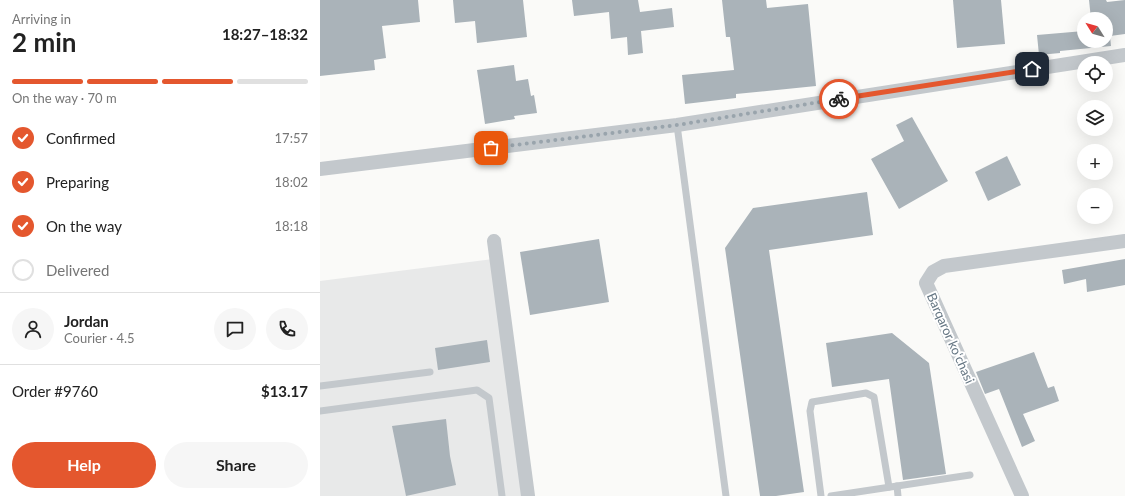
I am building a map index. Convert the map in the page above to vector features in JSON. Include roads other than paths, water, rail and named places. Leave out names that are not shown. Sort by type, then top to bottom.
[{"type":"street","points":[[320,169],[677,125],[1125,55]]},
{"type":"street","points":[[494,241],[528,496]]},
{"type":"street","name":"Barqaror koʻchasi","points":[[1022,496],[926,283],[933,272],[944,266],[1125,241]]},
{"type":"lane","points":[[677,125],[726,496]]},
{"type":"lane","points":[[320,386],[430,372]]},
{"type":"lane","points":[[320,411],[477,390],[489,398],[502,496]]},
{"type":"lane","points":[[821,496],[810,411],[812,402],[866,393],[874,397],[889,487]]},
{"type":"lane","points":[[831,496],[970,475]]},
{"type":"lane","points":[[897,486],[898,496]]}]
